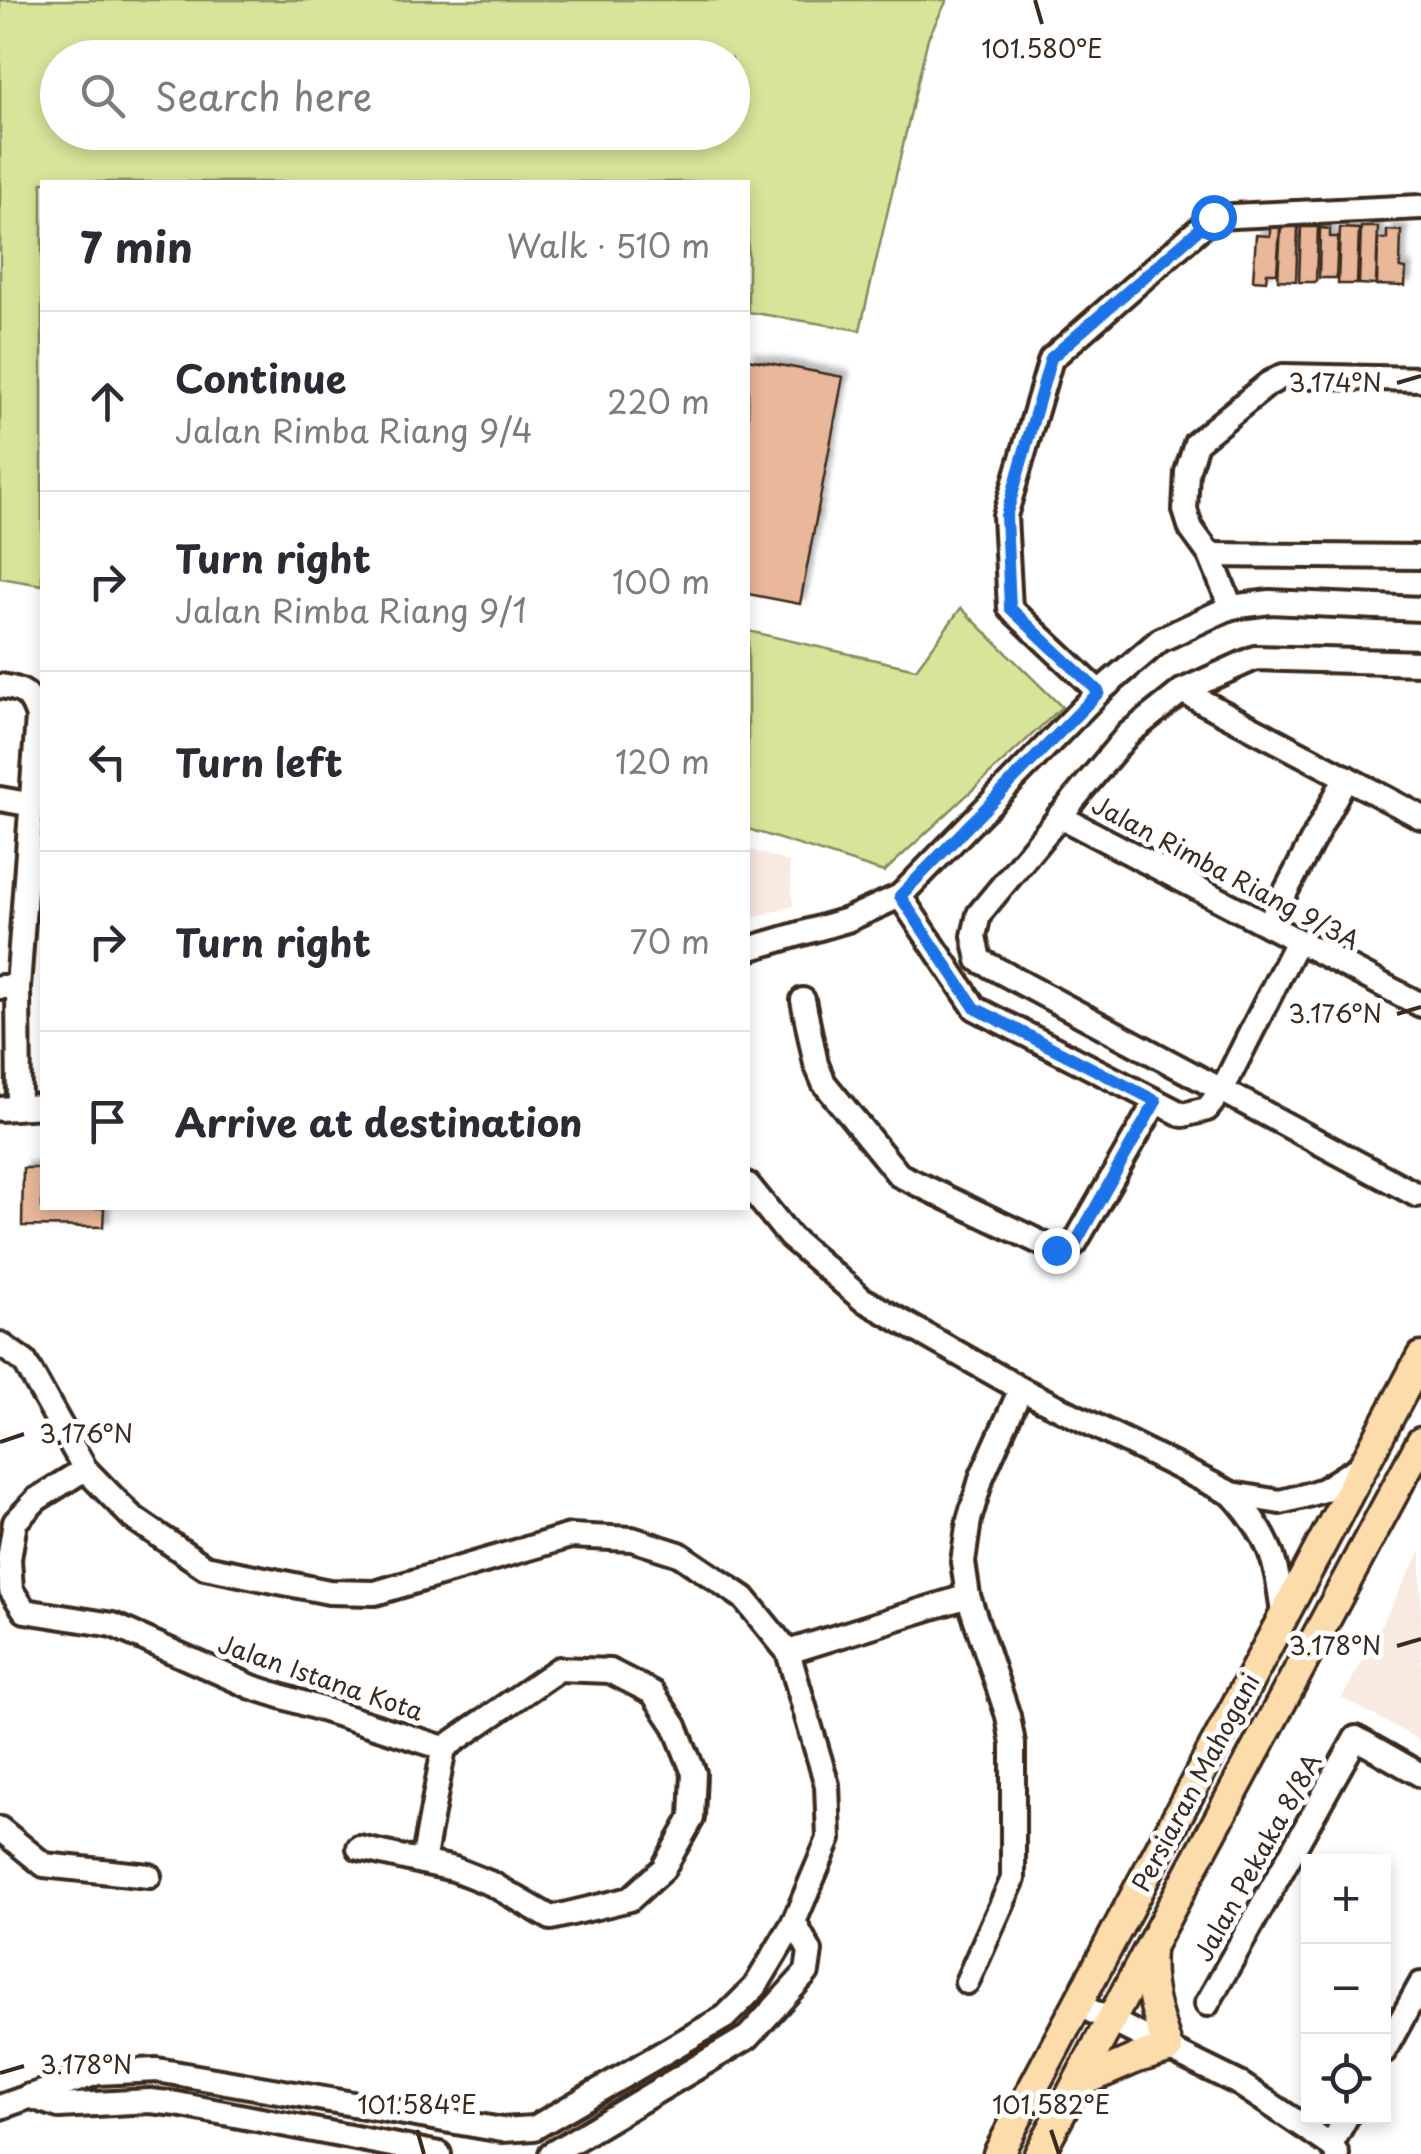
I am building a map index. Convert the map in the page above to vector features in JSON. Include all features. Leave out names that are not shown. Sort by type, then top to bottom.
[{"type":"main road","name":"Persiaran Mahogani","points":[[998,2154],[1421,1357]]},
{"type":"main road","name":"Persiaran Mahogani","points":[[1038,2154],[1421,1442]]},
{"type":"main road","points":[[1077,2084],[1136,2058],[1168,2049],[1150,1987],[1151,1946]]},
{"type":"street","points":[[1099,692],[1010,608],[1006,516],[1051,358],[1213,217],[1421,206]]},
{"type":"street","points":[[1231,607],[1210,555],[1191,529],[1185,510],[1187,472],[1196,443],[1283,376],[1421,379]]},
{"type":"street","points":[[1210,555],[1421,557]]},
{"type":"street","points":[[750,948],[847,920],[900,896],[1099,692],[1160,640],[1231,607],[1270,602],[1421,609]]},
{"type":"street","points":[[1417,1194],[979,960],[974,936],[979,914],[1128,734],[1182,691],[1255,658],[1421,662]]},
{"type":"street","points":[[0,686],[21,688],[32,697],[38,717],[32,805],[9,987],[21,1107]]},
{"type":"street","points":[[1182,691],[1421,817]]},
{"type":"street","points":[[1268,926],[1346,778]]},
{"type":"street","points":[[0,800],[32,805]]},
{"type":"street","name":"Jalan Rimba Riang 9/3A","points":[[1059,816],[1421,1005]]},
{"type":"street","points":[[900,896],[975,1008],[1183,1115],[1208,1109],[1222,1090],[1297,940]]},
{"type":"street","points":[[803,1000],[824,1083],[899,1175],[1056,1250],[1067,1250],[1075,1244],[1156,1101]]},
{"type":"street","points":[[750,1187],[790,1237],[862,1299],[1021,1390],[1232,1494],[1280,1502],[1323,1490],[1364,1464]]},
{"type":"street","points":[[0,1344],[25,1362],[85,1469],[132,1518],[205,1568],[329,1592],[375,1594],[570,1536],[632,1539],[679,1554],[744,1598],[788,1652],[827,1785],[829,1839],[794,1922],[755,1987],[725,2016],[534,2128],[502,2130],[157,2070],[98,2073],[0,2107]]},
{"type":"street","points":[[967,1982],[1014,1879],[1011,1730],[968,1596],[964,1562],[969,1520],[982,1476],[1021,1390]]},
{"type":"street","name":"Jalan Istana Kota","points":[[85,1469],[37,1499],[15,1522],[10,1590],[25,1610],[113,1626],[252,1687],[444,1748],[559,1669],[610,1670],[652,1693],[675,1726],[694,1773],[692,1818],[663,1869],[630,1900],[551,1918],[492,1884],[454,1869],[359,1848]]},
{"type":"street","points":[[1232,1494],[1254,1518],[1272,1548],[1283,1617]]},
{"type":"street","points":[[788,1652],[968,1596]]},
{"type":"street","name":"Jalan Pekaka 8/8A","points":[[1206,2004],[1356,1738],[1421,1775]]},
{"type":"street","points":[[424,1862],[444,1748]]},
{"type":"street","points":[[0,1829],[44,1865],[149,1876]]},
{"type":"street","points":[[551,2154],[748,2037],[807,1972],[810,1952],[794,1922]]},
{"type":"street","points":[[1391,2038],[1421,1984]]},
{"type":"street","points":[[1078,2004],[1240,2084],[1334,2150],[1344,2124]]},
{"type":"street","points":[[29,2096],[59,2106],[150,2101],[177,2104],[439,2154]]},
{"type":"shaded area","points":[[750,850],[789,862],[793,906],[750,918]]},
{"type":"shaded area","points":[[1421,1551],[1421,1741],[1342,1698]]},
{"type":"green space","points":[[0,0],[947,0],[928,38],[860,330],[750,312],[750,180],[40,180],[40,585],[0,578]]},
{"type":"green space","points":[[961,608],[1062,707],[884,872],[750,830],[750,631],[916,669]]},
{"type":"building","points":[[1281,226],[1298,227],[1296,281],[1278,280]]},
{"type":"building","points":[[1270,227],[1280,228],[1277,273],[1267,273],[1266,281],[1253,280],[1256,235],[1270,236]]},
{"type":"building","points":[[1301,227],[1318,227],[1316,282],[1299,282]]},
{"type":"building","points":[[1361,227],[1378,227],[1376,285],[1359,284]]},
{"type":"building","points":[[1320,228],[1330,229],[1330,237],[1338,237],[1336,278],[1319,278]]},
{"type":"building","points":[[1340,228],[1359,229],[1357,284],[1338,284]]},
{"type":"building","points":[[1387,230],[1401,231],[1400,268],[1406,269],[1405,286],[1377,285],[1378,239],[1387,239]]},
{"type":"building","points":[[750,359],[843,377],[800,604],[750,594]]},
{"type":"building","points":[[23,1168],[40,1168],[40,1210],[104,1210],[103,1227],[22,1226]]},
{"type":"route","points":[[1056,1250],[1067,1250],[1075,1244],[1156,1101],[975,1008],[900,896],[1099,692],[1010,608],[1006,516],[1051,358],[1213,217]]}]
